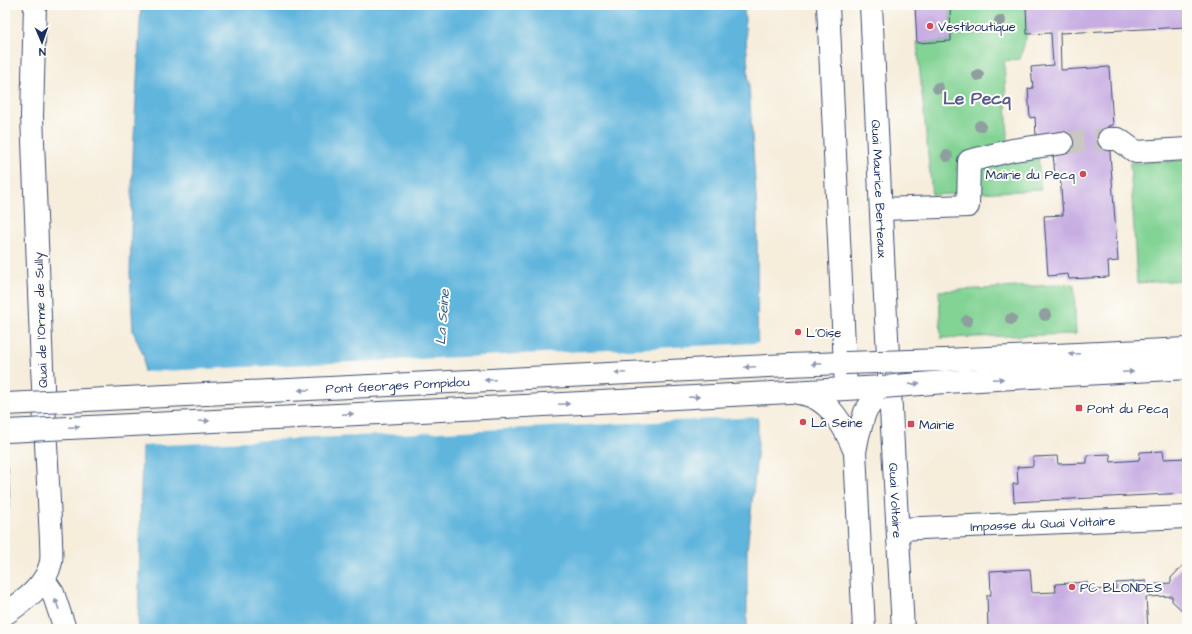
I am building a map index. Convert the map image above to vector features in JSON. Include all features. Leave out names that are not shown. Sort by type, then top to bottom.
[{"type":"main road","name":"Quai de l'Orme de Sully","points":[[35,5],[32,116],[51,540],[51,562],[44,580]]},
{"type":"main road","points":[[828,5],[846,388]]},
{"type":"main road","name":"Quai Maurice Berteaux","points":[[871,5],[882,209],[887,380]]},
{"type":"main road","points":[[1109,139],[1118,138],[1136,152],[1187,149]]},
{"type":"main road","points":[[882,209],[968,206],[969,161],[1014,150],[1062,143]]},
{"type":"main road","name":"Pont Georges Pompidou","points":[[6,404],[789,365],[944,360],[1187,349]]},
{"type":"main road","points":[[789,392],[846,388],[887,380],[944,382],[1187,368]]},
{"type":"main road","points":[[864,629],[855,452],[865,412],[887,380]]},
{"type":"main road","name":"Quai Voltaire","points":[[887,380],[898,528],[903,629]]},
{"type":"main road","points":[[789,392],[809,395],[833,412],[845,428],[855,452]]},
{"type":"main road","name":"Pont Georges Pompidou","points":[[6,431],[789,392]]},
{"type":"main road","name":"Impasse du Quai Voltaire","points":[[898,528],[1187,516]]},
{"type":"main road","points":[[5,614],[24,602],[44,580],[53,593],[65,629]]},
{"type":"green space","points":[[968,5],[1026,5],[1027,34],[1020,59],[1004,61],[1009,157],[1038,153],[1041,190],[932,195],[917,43],[951,41],[950,8],[968,7]]},
{"type":"green space","points":[[1187,160],[1187,280],[1137,283],[1130,163]]},
{"type":"green space","points":[[1074,284],[1076,334],[941,338],[939,291]]},
{"type":"water","name":"La Seine","points":[[141,5],[744,5],[757,213],[758,446],[747,550],[747,629],[138,629],[144,357],[133,331],[130,273],[133,156]]},
{"type":"pier","points":[[759,343],[760,417],[141,446],[142,372]]},
{"type":"building","points":[[915,5],[950,5],[951,41],[917,43]]},
{"type":"building","name":"Mairie du Pecq","points":[[1026,5],[1187,5],[1187,27],[1060,33],[1061,70],[1109,67],[1113,125],[1108,126],[1118,261],[1108,262],[1109,277],[1069,279],[1068,274],[1048,276],[1044,216],[1063,215],[1060,176],[1055,176],[1053,153],[1036,136],[1035,117],[1030,118],[1028,89],[1033,88],[1031,67],[1053,65],[1051,33],[1027,34]]},
{"type":"building","points":[[1163,451],[1164,459],[1187,458],[1187,493],[1014,502],[1013,484],[1018,484],[1017,467],[1033,466],[1033,457],[1057,456],[1058,464],[1087,463],[1087,455],[1110,454],[1111,462],[1139,460],[1140,452]]},
{"type":"building","points":[[5,468],[8,468],[10,506],[5,506]]},
{"type":"building","points":[[1187,561],[1187,615],[1172,601],[1172,596],[1146,597],[1148,629],[988,629],[987,595],[991,595],[990,571],[1030,569],[1032,593],[1056,592],[1055,584],[1087,582],[1088,590],[1116,589],[1116,583],[1146,581],[1146,585],[1171,583],[1171,578]]},
{"type":"tunnel","points":[[1062,143],[1109,139]]},
{"type":"place","name":"Vestiboutique","points":[[930,26]]},
{"type":"place","name":"Mairie du Pecq","points":[[1083,174]]},
{"type":"place","name":"L'Oise","points":[[798,332]]},
{"type":"place","name":"Pont du Pecq","points":[[1079,408]]},
{"type":"place","name":"La Seine","points":[[803,422]]},
{"type":"place","name":"Mairie","points":[[911,424]]},
{"type":"place","name":"PC BLONDES","points":[[1072,587]]},
{"type":"district","name":"Le Pecq","points":[[977,98]]}]
